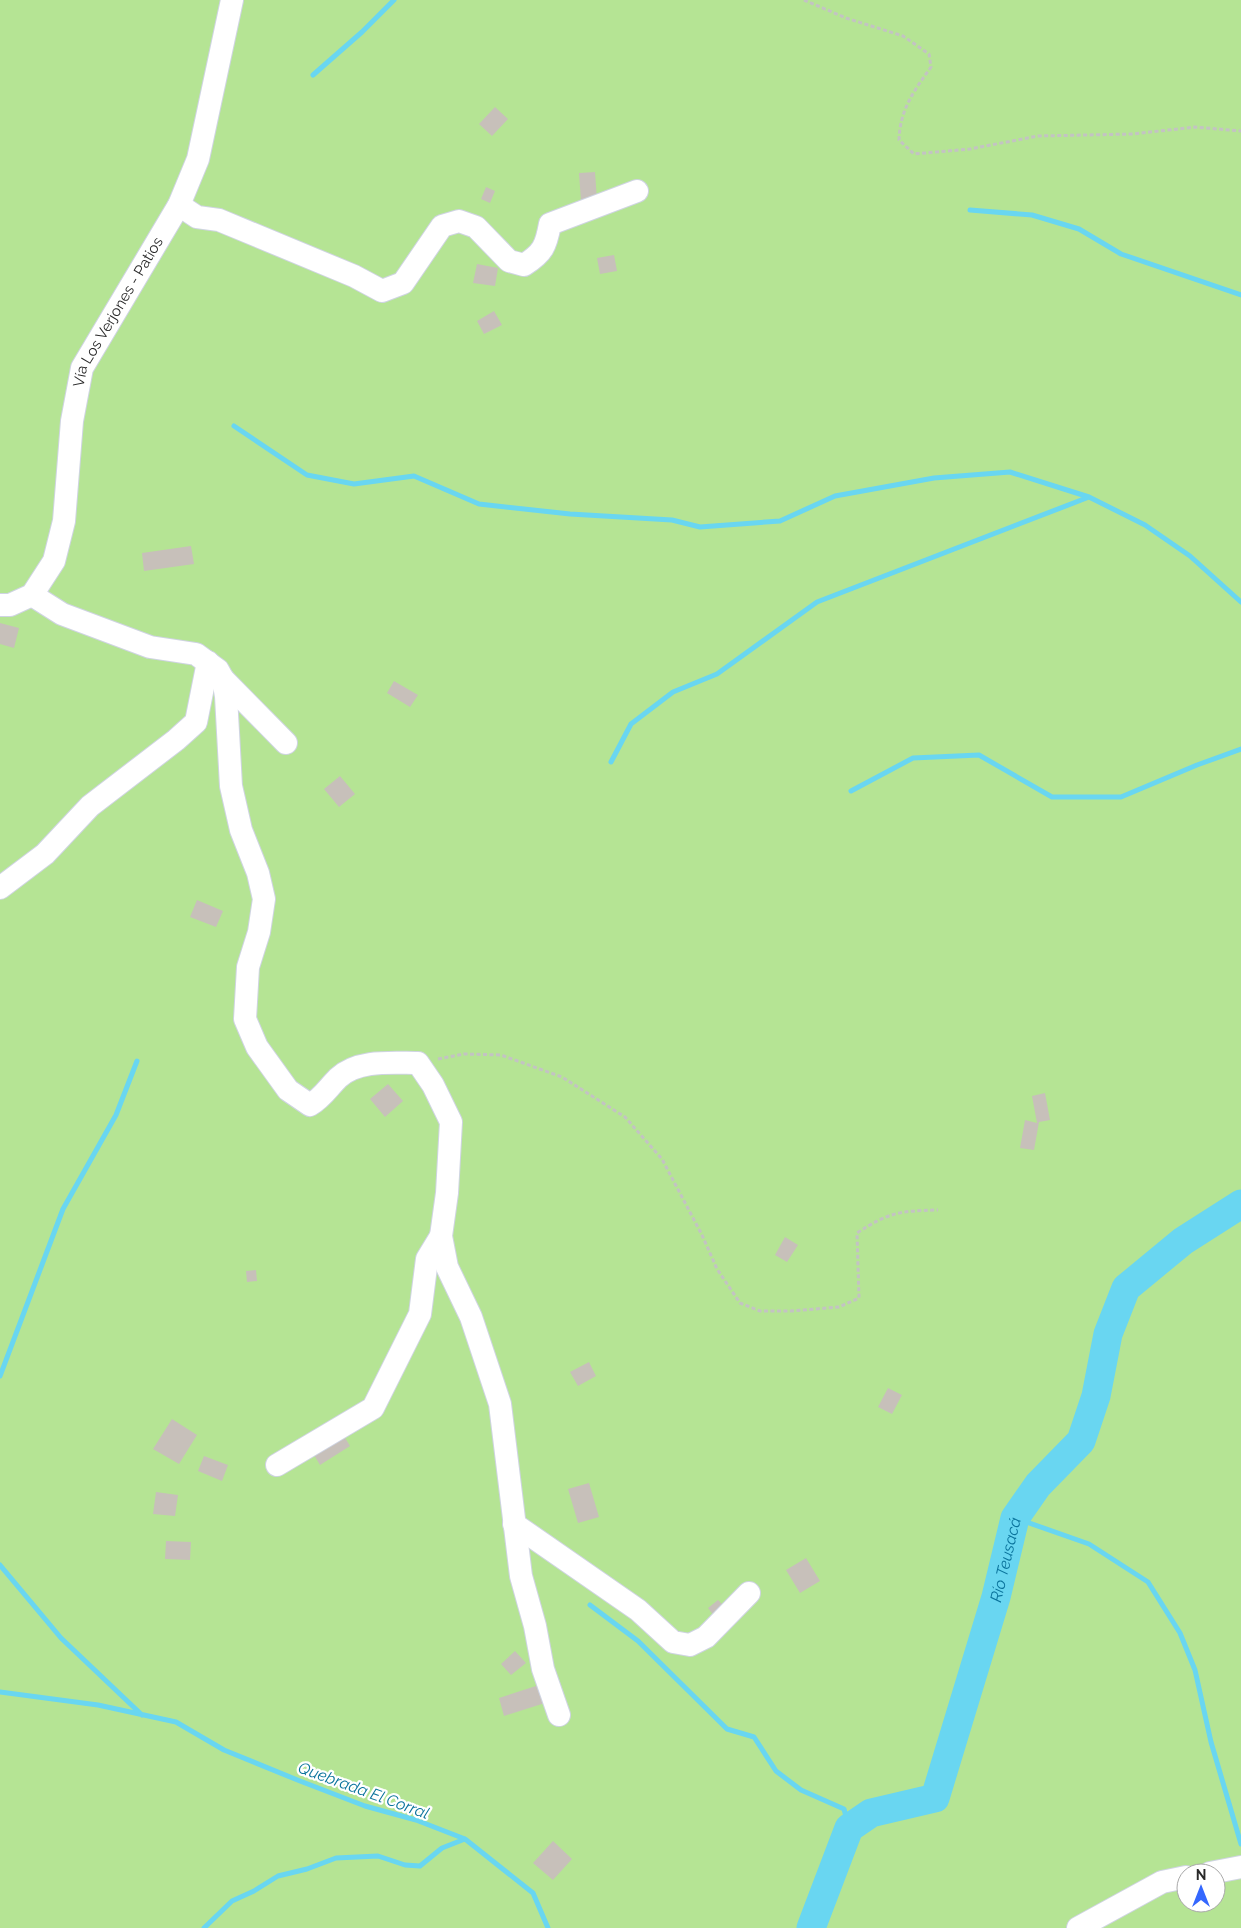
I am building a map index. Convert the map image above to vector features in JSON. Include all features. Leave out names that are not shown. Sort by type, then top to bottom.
[{"type":"street","name":"Vía Los Verjones - Patios","points":[[32,595],[54,561],[64,521],[72,420],[82,368],[179,205],[198,159],[232,0]]},
{"type":"street","points":[[179,205],[197,217],[220,220],[354,276],[382,291],[403,283],[442,226],[459,221],[476,227],[509,260],[524,265],[539,256],[547,241],[550,224],[637,191]]},
{"type":"street","points":[[0,605],[10,605],[32,595],[62,614],[150,647],[196,654],[216,671],[286,743]]},
{"type":"street","points":[[0,888],[45,854],[90,806],[176,740],[196,722],[216,671]]},
{"type":"street","points":[[216,671],[226,696],[231,786],[241,830],[258,872],[264,899],[259,932],[248,967],[245,1019],[257,1047],[288,1090],[310,1105],[321,1098],[340,1076],[364,1065],[418,1063],[433,1085],[451,1122],[447,1192],[441,1236],[448,1267],[471,1317],[500,1404],[521,1576],[535,1626],[543,1669],[560,1715]]},
{"type":"street","points":[[278,1465],[373,1408],[400,1358],[420,1314],[427,1259],[441,1236]]},
{"type":"street","points":[[514,1524],[638,1610],[672,1642],[690,1645],[706,1637],[749,1593]]},
{"type":"street","points":[[1226,1870],[1241,1867]]},
{"type":"street","points":[[1078,1928],[1162,1882],[1176,1879]]},
{"type":"path","points":[[804,0],[846,18],[903,36],[929,54],[931,67],[908,98],[900,122],[899,140],[914,154],[970,149],[1038,136],[1133,134],[1195,127],[1241,131]]},
{"type":"path","points":[[418,1063],[464,1054],[501,1055],[562,1077],[625,1117],[662,1158],[702,1235],[717,1269],[740,1303],[760,1311],[839,1306],[859,1298],[857,1233],[876,1220],[902,1211],[938,1210]]},
{"type":"green space","points":[[0,0],[1241,0],[1241,1928],[0,1928]]},
{"type":"building","points":[[495,107],[508,119],[492,136],[479,124]]},
{"type":"building","points":[[595,172],[597,200],[581,201],[579,173]]},
{"type":"building","points":[[486,187],[495,191],[490,203],[481,199]]},
{"type":"building","points":[[614,255],[617,271],[600,274],[597,258]]},
{"type":"building","points":[[477,264],[498,268],[495,286],[473,283]]},
{"type":"building","points":[[494,311],[502,325],[484,334],[477,321]]},
{"type":"building","points":[[191,546],[194,564],[144,571],[142,553]]},
{"type":"building","points":[[0,623],[19,628],[14,648],[0,644]]},
{"type":"building","points":[[394,681],[418,695],[410,707],[387,693]]},
{"type":"building","points":[[340,776],[355,794],[339,807],[324,789]]},
{"type":"building","points":[[197,900],[223,911],[216,927],[190,917]]},
{"type":"building","points":[[388,1084],[403,1101],[385,1117],[370,1099]]},
{"type":"building","points":[[1045,1093],[1050,1120],[1039,1122],[1034,1150],[1020,1148],[1025,1120],[1037,1123],[1032,1096]]},
{"type":"building","points":[[785,1237],[798,1245],[787,1262],[775,1255]]},
{"type":"building","points":[[256,1270],[257,1281],[247,1282],[246,1271]]},
{"type":"building","points":[[589,1362],[596,1376],[578,1386],[570,1372]]},
{"type":"building","points":[[888,1388],[902,1395],[892,1414],[878,1407]]},
{"type":"building","points":[[172,1419],[197,1435],[179,1464],[153,1449]]},
{"type":"building","points":[[341,1431],[350,1446],[320,1465],[311,1450]]},
{"type":"building","points":[[204,1456],[228,1465],[222,1481],[198,1471]]},
{"type":"building","points":[[589,1483],[599,1517],[578,1523],[568,1489]]},
{"type":"building","points":[[156,1492],[178,1495],[175,1516],[153,1514]]},
{"type":"building","points":[[166,1541],[191,1542],[190,1560],[165,1559]]},
{"type":"building","points":[[806,1558],[820,1581],[800,1593],[786,1570]]},
{"type":"building","points":[[718,1600],[725,1607],[714,1616],[708,1608]]},
{"type":"building","points":[[515,1651],[526,1663],[511,1675],[501,1664]]},
{"type":"building","points":[[539,1685],[545,1703],[504,1716],[499,1698]]},
{"type":"building","points":[[553,1841],[572,1859],[553,1880],[533,1863]]},
{"type":"waterway","points":[[313,75],[362,32],[394,0]]},
{"type":"waterway","points":[[970,210],[1032,215],[1079,229],[1121,254],[1241,295]]},
{"type":"waterway","points":[[234,426],[307,475],[354,484],[414,476],[479,504],[570,514],[672,520],[700,527],[780,521],[835,496],[934,478],[1010,472],[1089,497],[1145,525],[1190,556],[1241,602]]},
{"type":"waterway","points":[[611,762],[631,724],[673,692],[717,674],[817,602],[1089,497]]},
{"type":"waterway","points":[[851,791],[913,758],[979,755],[1052,797],[1121,797],[1241,749]]},
{"type":"waterway","points":[[0,1376],[63,1209],[116,1115],[137,1061]]},
{"type":"waterway","name":"Río Teusacá","points":[[811,1928],[849,1828],[871,1813],[935,1798],[996,1597],[1015,1518],[1038,1485],[1081,1441],[1096,1396],[1108,1334],[1126,1288],[1183,1241],[1241,1204]]},
{"type":"waterway","points":[[1015,1518],[1089,1544],[1148,1582],[1180,1633],[1195,1670],[1211,1742],[1241,1844]]},
{"type":"waterway","points":[[0,1565],[61,1638],[142,1715]]},
{"type":"waterway","points":[[590,1605],[638,1641],[727,1729],[754,1737],[776,1771],[801,1790],[844,1809],[849,1828]]},
{"type":"waterway","name":"Quebrada El Corral","points":[[0,1692],[98,1705],[176,1722],[224,1750],[300,1781],[365,1806],[416,1820],[465,1839],[533,1893],[548,1928]]},
{"type":"waterway","points":[[204,1928],[232,1901],[254,1891],[278,1876],[307,1869],[336,1858],[378,1856],[405,1865],[420,1866],[442,1848],[465,1839]]}]
